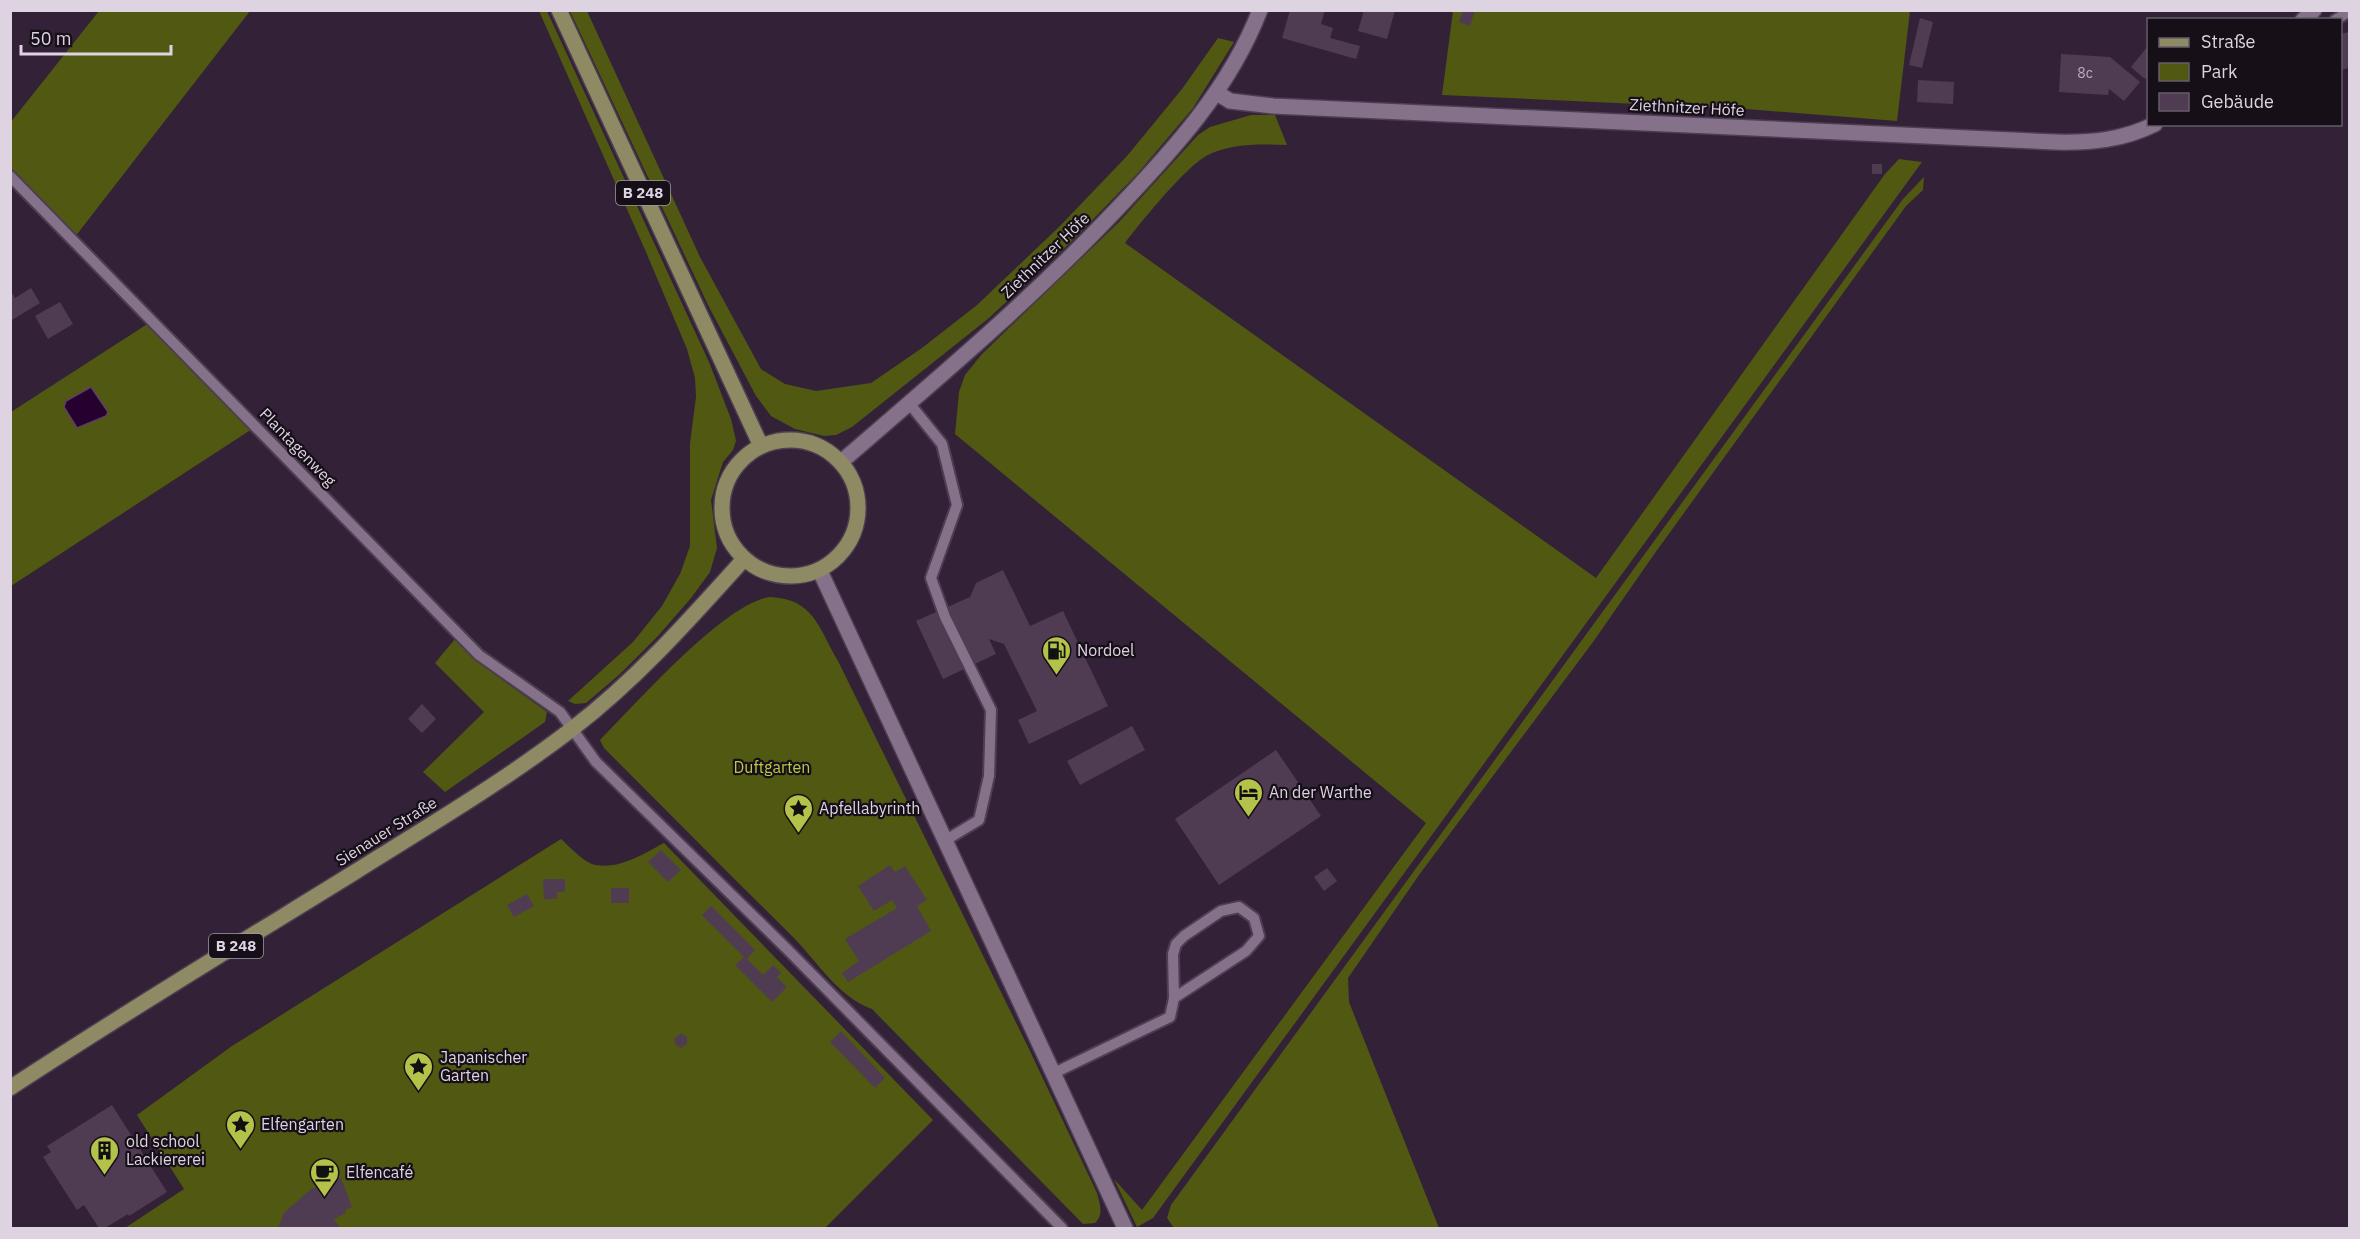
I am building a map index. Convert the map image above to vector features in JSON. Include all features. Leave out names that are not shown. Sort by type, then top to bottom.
[{"type":"main road","name":"B 248","points":[[559,10],[761,446]]},
{"type":"main road","name":"Ziethnitzer Höfe","points":[[841,462],[1000,324],[1062,265],[1158,164],[1217,93],[1245,46],[1260,10]]},
{"type":"main road","name":"Ziethnitzer Höfe","points":[[1217,93],[1230,101],[1266,105],[2055,142],[2101,141],[2125,136],[2151,126]]},
{"type":"main road","points":[[781,440],[803,441],[823,448],[841,462],[853,479],[859,500],[858,521],[851,541],[838,558],[820,571],[801,577],[781,577],[761,571],[744,559],[732,545],[724,527],[721,508],[724,489],[732,472],[745,457],[761,446],[781,440]]},
{"type":"main road","name":"Sienauer Straße","points":[[10,1088],[462,805],[573,728],[669,643],[744,559]]},
{"type":"main road","points":[[820,571],[1125,1228]]},
{"type":"lane","name":"Plantagenweg","points":[[10,176],[479,655],[554,706],[573,728],[596,762],[787,949],[1062,1228]]},
{"type":"lane","points":[[909,403],[942,444],[957,505],[931,578],[945,617],[991,710],[988,776],[979,820],[946,840]]},
{"type":"lane","points":[[1052,1074],[1170,1017],[1174,998],[1173,954],[1176,944],[1184,936],[1221,911],[1239,907],[1254,918],[1259,936],[1246,951],[1174,998]]},
{"type":"green space","points":[[99,11],[250,11],[71,242],[11,182],[10,123]]},
{"type":"green space","points":[[539,11],[547,11],[709,362],[731,419],[736,441],[733,450],[723,462],[711,500],[717,548],[710,572],[658,636],[620,674],[586,703],[575,704],[568,701],[633,642],[662,606],[680,574],[690,546],[690,443],[696,397],[695,378],[687,349]]},
{"type":"green space","points":[[570,11],[587,11],[700,257],[761,369],[785,384],[816,391],[871,383],[922,348],[977,305],[1060,226],[1127,156],[1182,89],[1218,38],[1234,42],[1193,108],[1138,173],[1072,241],[989,318],[852,427],[836,435],[824,436],[795,429],[771,416],[756,396],[708,305]]},
{"type":"green space","points":[[1453,11],[1910,11],[1897,121],[1746,109],[1442,95]]},
{"type":"green space","points":[[1251,115],[1275,115],[1287,145],[1237,146],[1208,155],[1176,182],[1125,243],[1596,578],[1885,174],[1899,159],[1922,162],[1153,1218],[1137,1227],[1114,1179],[1142,1210],[1426,823],[955,434],[959,392],[965,375],[982,354],[1119,222],[1198,135],[1210,127]]},
{"type":"green space","points":[[1924,177],[1923,190],[1906,206],[1593,642],[1419,875],[1348,978],[1349,1002],[1439,1228],[1174,1228],[1167,1218],[1171,1205],[1903,199]]},
{"type":"green space","points":[[149,323],[252,429],[11,586],[11,412]]},
{"type":"green space","name":"Duftgarten","points":[[770,597],[785,599],[806,609],[819,626],[838,661],[1029,1049],[1097,1193],[1100,1216],[1095,1223],[1083,1224],[872,1009],[838,987],[792,936],[604,748],[600,740],[657,681],[705,636],[751,603]]},
{"type":"green space","points":[[455,639],[479,663],[547,712],[545,722],[445,792],[423,772],[484,712],[435,663]]},
{"type":"green space","points":[[561,839],[591,864],[605,866],[631,860],[664,843],[933,1120],[825,1228],[125,1228],[184,1189],[137,1115],[232,1046]]},
{"type":"shaded area","points":[[91,387],[108,412],[106,416],[77,428],[64,407],[66,401]]},
{"type":"building","points":[[1290,10],[1325,10],[1321,24],[1333,28],[1330,38],[1360,46],[1356,59],[1282,38]]},
{"type":"building","points":[[1364,10],[1395,10],[1387,39],[1358,31]]},
{"type":"building","points":[[1463,10],[1475,10],[1470,26],[1459,22]]},
{"type":"building","points":[[1920,18],[1933,22],[1922,68],[1909,65]]},
{"type":"building","points":[[2349,32],[2349,68],[2342,70],[2342,34]]},
{"type":"building","points":[[2147,47],[2147,76],[2145,79],[2131,67]]},
{"type":"building","points":[[2061,54],[2110,57],[2140,82],[2124,101],[2109,89],[2108,95],[2059,92]]},
{"type":"building","points":[[1918,80],[1954,82],[1953,104],[1917,102]]},
{"type":"building","points":[[1872,164],[1882,164],[1882,174],[1872,174]]},
{"type":"building","points":[[31,288],[40,303],[10,321],[10,290],[15,298]]},
{"type":"building","points":[[60,302],[73,324],[48,339],[35,316]]},
{"type":"building","name":"Nordoel","points":[[1003,570],[1030,626],[1063,611],[1108,706],[1029,744],[1018,720],[1037,711],[1004,644],[989,639],[996,654],[943,679],[916,621],[970,597],[976,583]]},
{"type":"building","points":[[422,704],[436,719],[422,733],[408,719]]},
{"type":"building","points":[[1132,726],[1145,750],[1080,785],[1067,761]]},
{"type":"building","name":"An der Warthe","points":[[1276,750],[1321,816],[1219,885],[1175,819]]},
{"type":"building","points":[[661,850],[681,870],[668,882],[648,862]]},
{"type":"building","points":[[890,865],[895,872],[905,866],[927,900],[917,906],[931,931],[848,982],[842,973],[859,961],[845,939],[897,908],[892,900],[874,911],[858,886]]},
{"type":"building","points":[[1327,868],[1337,881],[1324,891],[1314,877]]},
{"type":"building","points":[[543,879],[565,879],[565,892],[557,892],[557,899],[544,899]]},
{"type":"building","points":[[611,888],[629,888],[629,903],[611,903]]},
{"type":"building","points":[[527,894],[534,906],[514,917],[507,905]]},
{"type":"building","points":[[711,906],[755,950],[747,959],[763,975],[773,965],[781,973],[777,977],[787,987],[772,1002],[735,965],[744,957],[702,915]]},
{"type":"building","points":[[841,1031],[885,1078],[875,1088],[830,1042]]},
{"type":"building","points":[[681,1033],[687,1037],[687,1044],[681,1048],[676,1045],[674,1039]]},
{"type":"building","name":"old school Lackiererei","points":[[112,1105],[167,1192],[129,1216],[128,1214],[105,1228],[99,1228],[84,1205],[77,1210],[43,1157],[51,1152],[47,1146]]},
{"type":"building","name":"Elfencafé","points":[[341,1178],[352,1207],[334,1219],[339,1226],[336,1228],[278,1228],[284,1213],[311,1189],[320,1186],[322,1189],[330,1186],[328,1182]]},
{"type":"place","name":"Nordoel","points":[[1056,676]]},
{"type":"place","name":"An der Warthe","points":[[1248,818]]},
{"type":"place","name":"Apfellabyrinth","points":[[798,834]]},
{"type":"place","name":"Japanischer Garten","points":[[419,1092]]},
{"type":"place","name":"Elfengarten","points":[[240,1150]]},
{"type":"place","name":"old school Lackiererei","points":[[105,1176]]},
{"type":"place","name":"Elfencafé","points":[[325,1198]]}]
